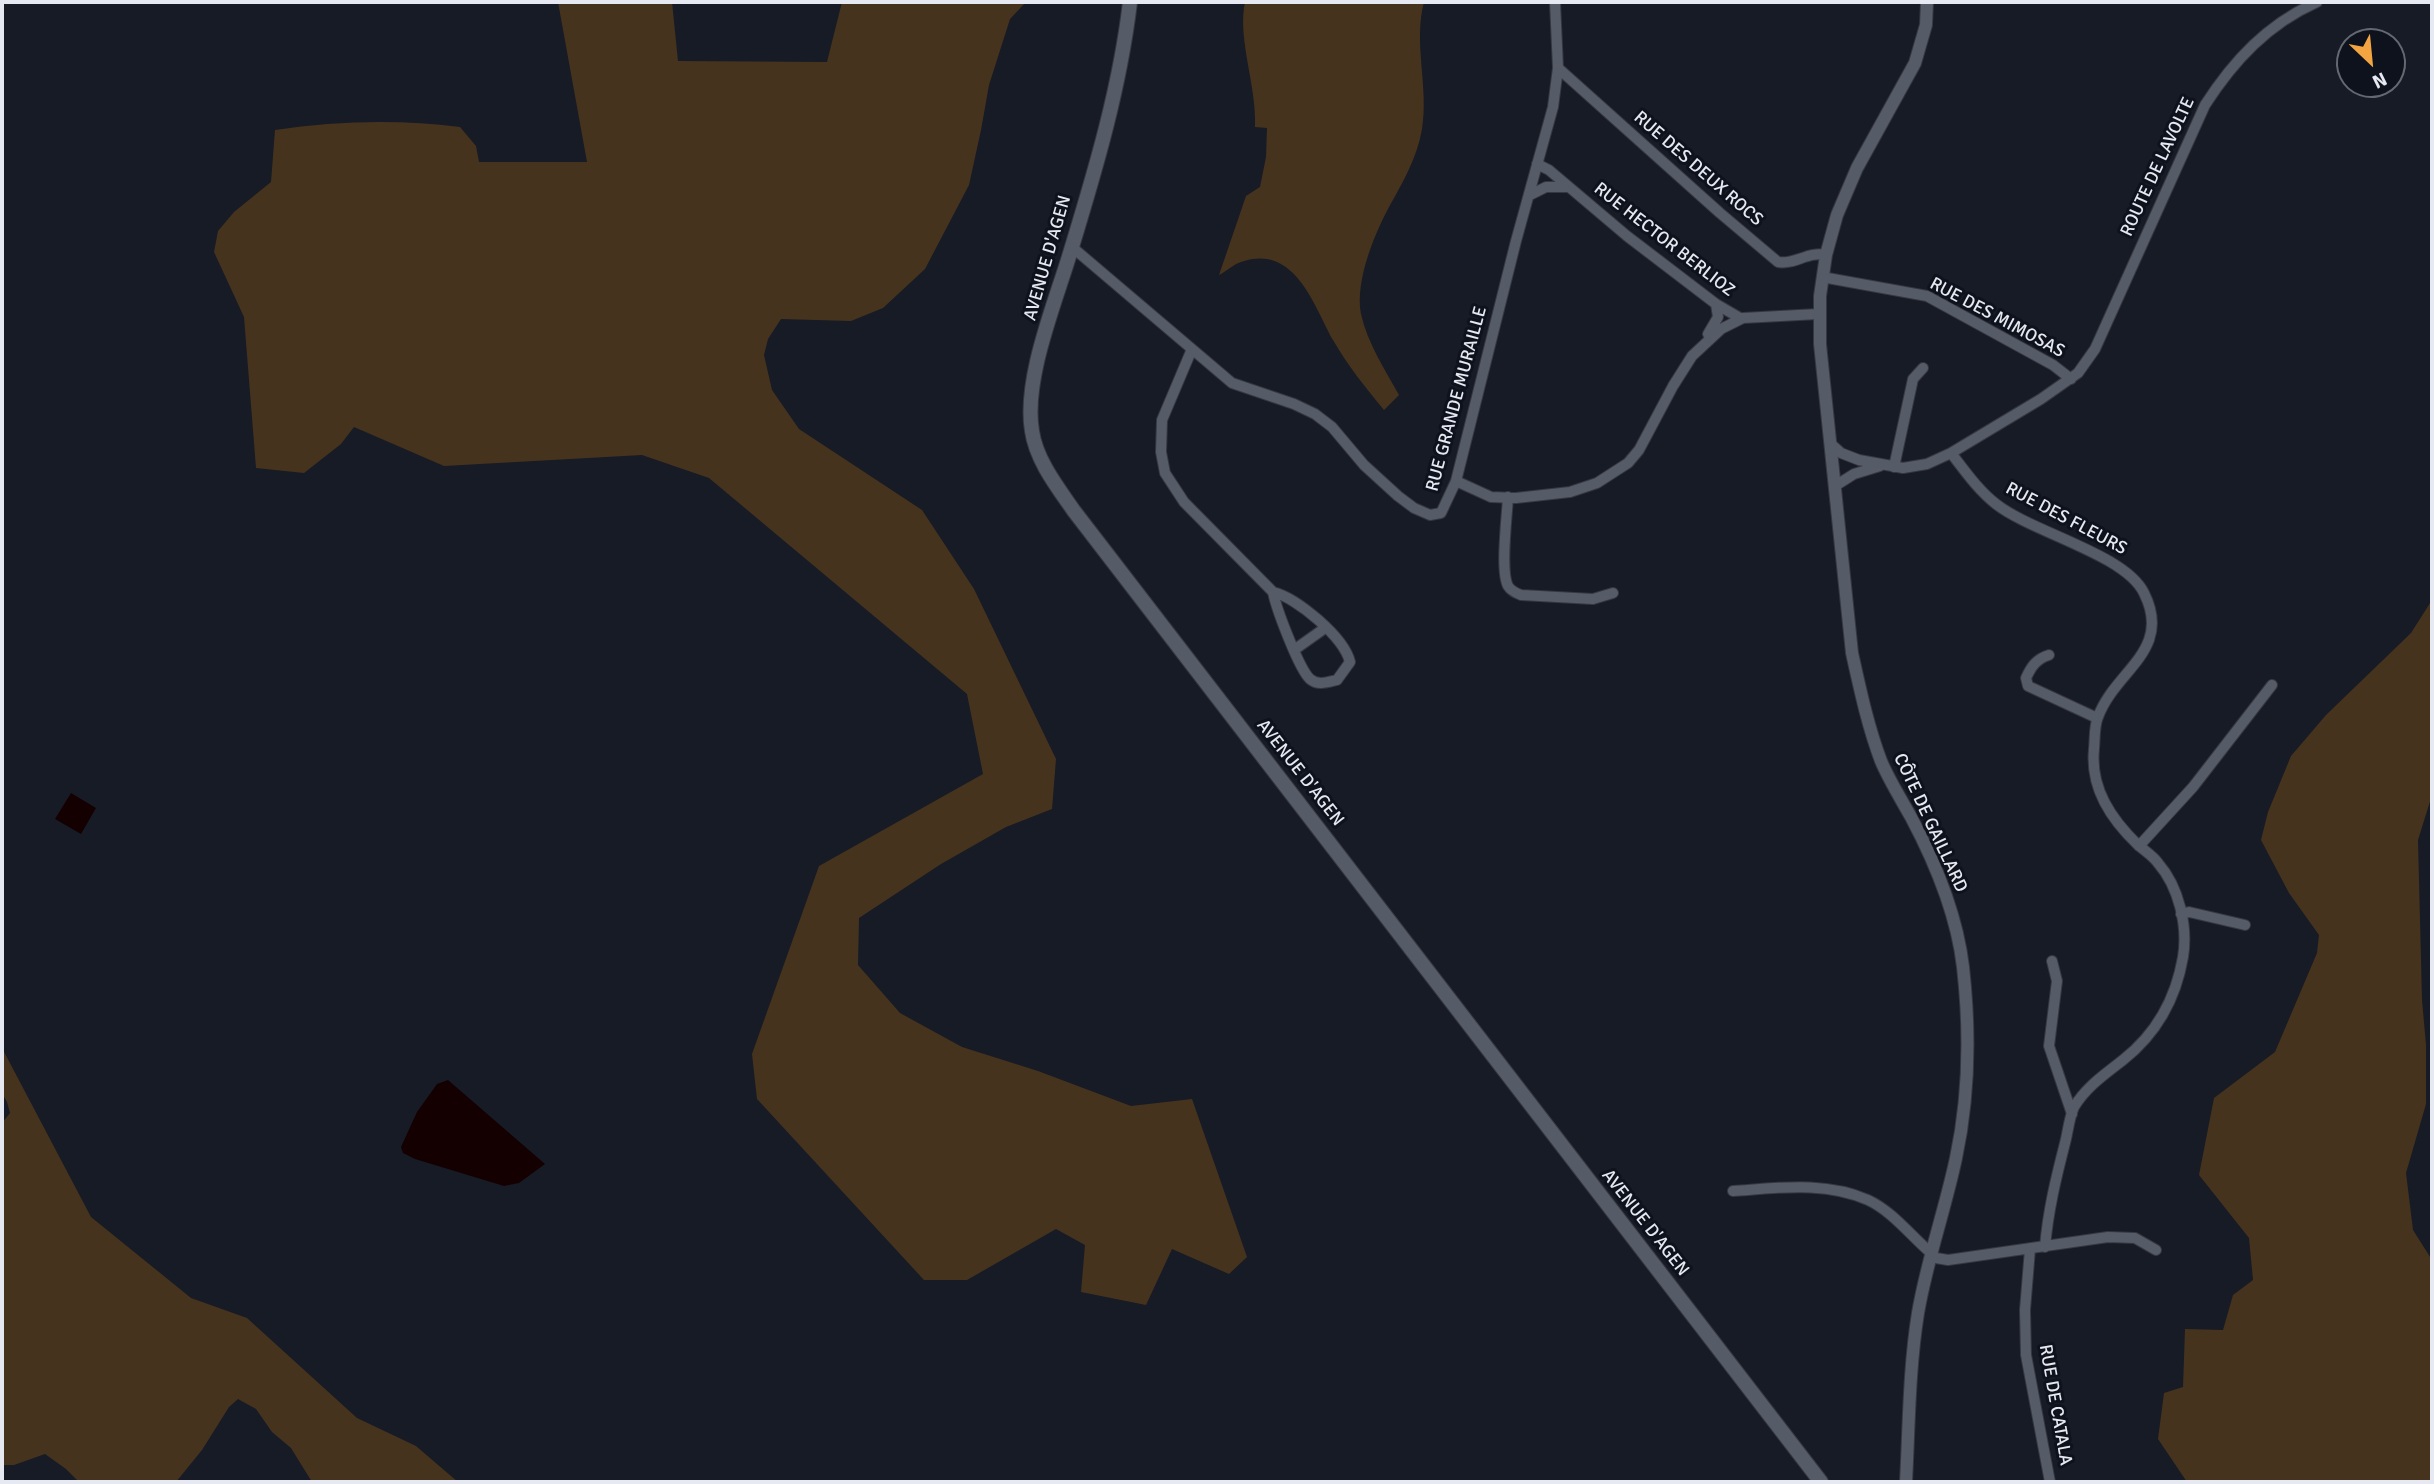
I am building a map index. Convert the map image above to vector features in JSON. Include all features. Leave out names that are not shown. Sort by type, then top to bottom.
[{"type":"main road","name":"AVENUE D'AGEN","points":[[1130,2],[1118,84],[1106,131],[1035,373],[1030,419],[1035,445],[1074,511],[1821,1482]]},
{"type":"street","name":"RUE GRANDE MURAILLE","points":[[1072,247],[1232,383],[1315,414],[1332,427],[1385,485],[1414,508],[1430,515],[1441,513],[1457,481],[1552,107],[1558,68],[1555,2]]},
{"type":"street","name":"CÔTE DE GAILLARD","points":[[1906,1482],[1918,1313],[1956,1157],[1963,1112],[1966,1025],[1962,964],[1950,905],[1943,886],[1913,821],[1882,764],[1860,690],[1852,653],[1818,314],[1826,255],[1837,215],[1851,181],[1914,63],[1926,25],[1927,2]]},
{"type":"street","name":"ROUTE DE LAVOLTE","points":[[1888,466],[1920,467],[1951,453],[2071,379],[2095,349],[2138,250],[2211,96],[2234,63],[2264,34],[2285,18],[2316,2]]},
{"type":"street","name":"RUE DES DEUX ROCS","points":[[1558,68],[1778,262],[1789,262],[1813,253],[1826,255]]},
{"type":"street","name":"RUE HECTOR BERLIOZ","points":[[1537,164],[1549,170],[1716,304],[1740,318]]},
{"type":"street","name":"RUE HECTOR BERLIOZ","points":[[1530,195],[1546,187],[1568,187]]},
{"type":"street","name":"RUE DES MIMOSAS","points":[[1822,277],[1927,296],[2053,365],[2071,379]]},
{"type":"street","points":[[1457,481],[1491,497],[1542,496],[1570,492],[1597,483],[1628,463],[1639,450],[1673,386],[1718,317],[1716,304]]},
{"type":"street","points":[[1692,356],[1721,329],[1740,318],[1818,314]]},
{"type":"street","points":[[1192,349],[1162,420],[1161,452],[1165,473],[1184,502],[1273,592],[1294,650],[1310,679],[1322,684],[1337,680],[1350,662],[1343,646],[1286,595],[1273,592]]},
{"type":"street","points":[[1888,466],[1913,379],[1923,368]]},
{"type":"street","points":[[1831,444],[1848,457],[1888,466]]},
{"type":"street","name":"RUE DES FLEURS","points":[[1951,453],[1971,480],[1997,505],[2041,530],[2115,563],[2132,575],[2144,591],[2151,612],[2152,633],[2144,653],[2115,688],[2097,718],[2094,774],[2102,799],[2115,820],[2158,862],[2171,881],[2184,928],[2183,956],[2164,1013],[2153,1031],[2126,1058],[2098,1078],[2075,1106],[2048,1211],[2045,1247]]},
{"type":"street","points":[[1835,486],[1854,474],[1888,466]]},
{"type":"street","points":[[1508,498],[1504,575],[1513,592],[1521,595],[1593,599],[1613,593]]},
{"type":"street","points":[[1294,650],[1325,628]]},
{"type":"street","points":[[2049,655],[2040,658],[2033,665],[2026,678],[2028,686],[2097,718]]},
{"type":"street","points":[[2139,846],[2193,788],[2272,685]]},
{"type":"street","points":[[2181,914],[2189,912],[2245,925]]},
{"type":"street","points":[[2052,961],[2057,981],[2049,1045],[2072,1114]]},
{"type":"street","points":[[1733,1191],[1802,1186],[1838,1190],[1869,1201],[1889,1215],[1931,1255],[1948,1260],[2108,1237],[2135,1238],[2156,1250]]},
{"type":"street","name":"RUE DE CATALA","points":[[2030,1249],[2025,1310],[2026,1355],[2050,1482]]},
{"type":"shaded area","points":[[558,2],[672,2],[678,61],[827,62],[842,2],[1026,2],[1010,19],[989,85],[969,185],[925,269],[883,308],[851,321],[781,319],[768,339],[764,355],[772,390],[799,429],[922,510],[974,589],[1056,759],[1052,809],[1006,827],[941,864],[859,918],[858,965],[900,1013],[962,1047],[1038,1071],[1131,1106],[1192,1099],[1247,1257],[1229,1274],[1172,1249],[1146,1305],[1081,1292],[1085,1245],[1056,1229],[967,1280],[924,1280],[757,1099],[752,1054],[819,866],[983,774],[967,694],[709,478],[642,455],[444,466],[354,427],[341,444],[304,473],[256,468],[244,317],[214,252],[218,231],[234,212],[271,182],[275,130],[367,122],[437,124],[460,127],[476,146],[479,162],[587,162]]},
{"type":"shaded area","points":[[1245,2],[1424,2],[1420,49],[1424,113],[1420,140],[1409,170],[1372,244],[1361,287],[1361,314],[1364,324],[1377,356],[1399,395],[1384,410],[1345,359],[1310,295],[1289,269],[1275,261],[1260,259],[1238,263],[1219,275],[1246,196],[1260,187],[1266,157],[1267,128],[1255,127],[1243,31]]},
{"type":"shaded area","points":[[2432,600],[2432,795],[2418,840],[2426,1104],[2406,1173],[2413,1230],[2432,1260],[2432,1482],[2187,1482],[2158,1439],[2164,1393],[2183,1387],[2185,1329],[2223,1330],[2233,1295],[2253,1280],[2249,1238],[2199,1175],[2214,1098],[2275,1052],[2317,953],[2319,935],[2289,893],[2261,840],[2268,812],[2291,756],[2326,715],[2411,633]]},
{"type":"shaded area","points":[[71,793],[96,808],[81,834],[55,819]]},
{"type":"shaded area","points":[[2,1048],[91,1217],[191,1298],[247,1318],[357,1418],[416,1446],[458,1482],[312,1482],[291,1448],[272,1432],[256,1409],[238,1399],[229,1407],[202,1450],[176,1482],[79,1482],[45,1454],[14,1465],[2,1465],[2,1123],[10,1113],[2,1093]]},
{"type":"shaded area","points":[[448,1080],[545,1164],[519,1183],[504,1186],[403,1153],[401,1147],[417,1112],[437,1084]]}]
